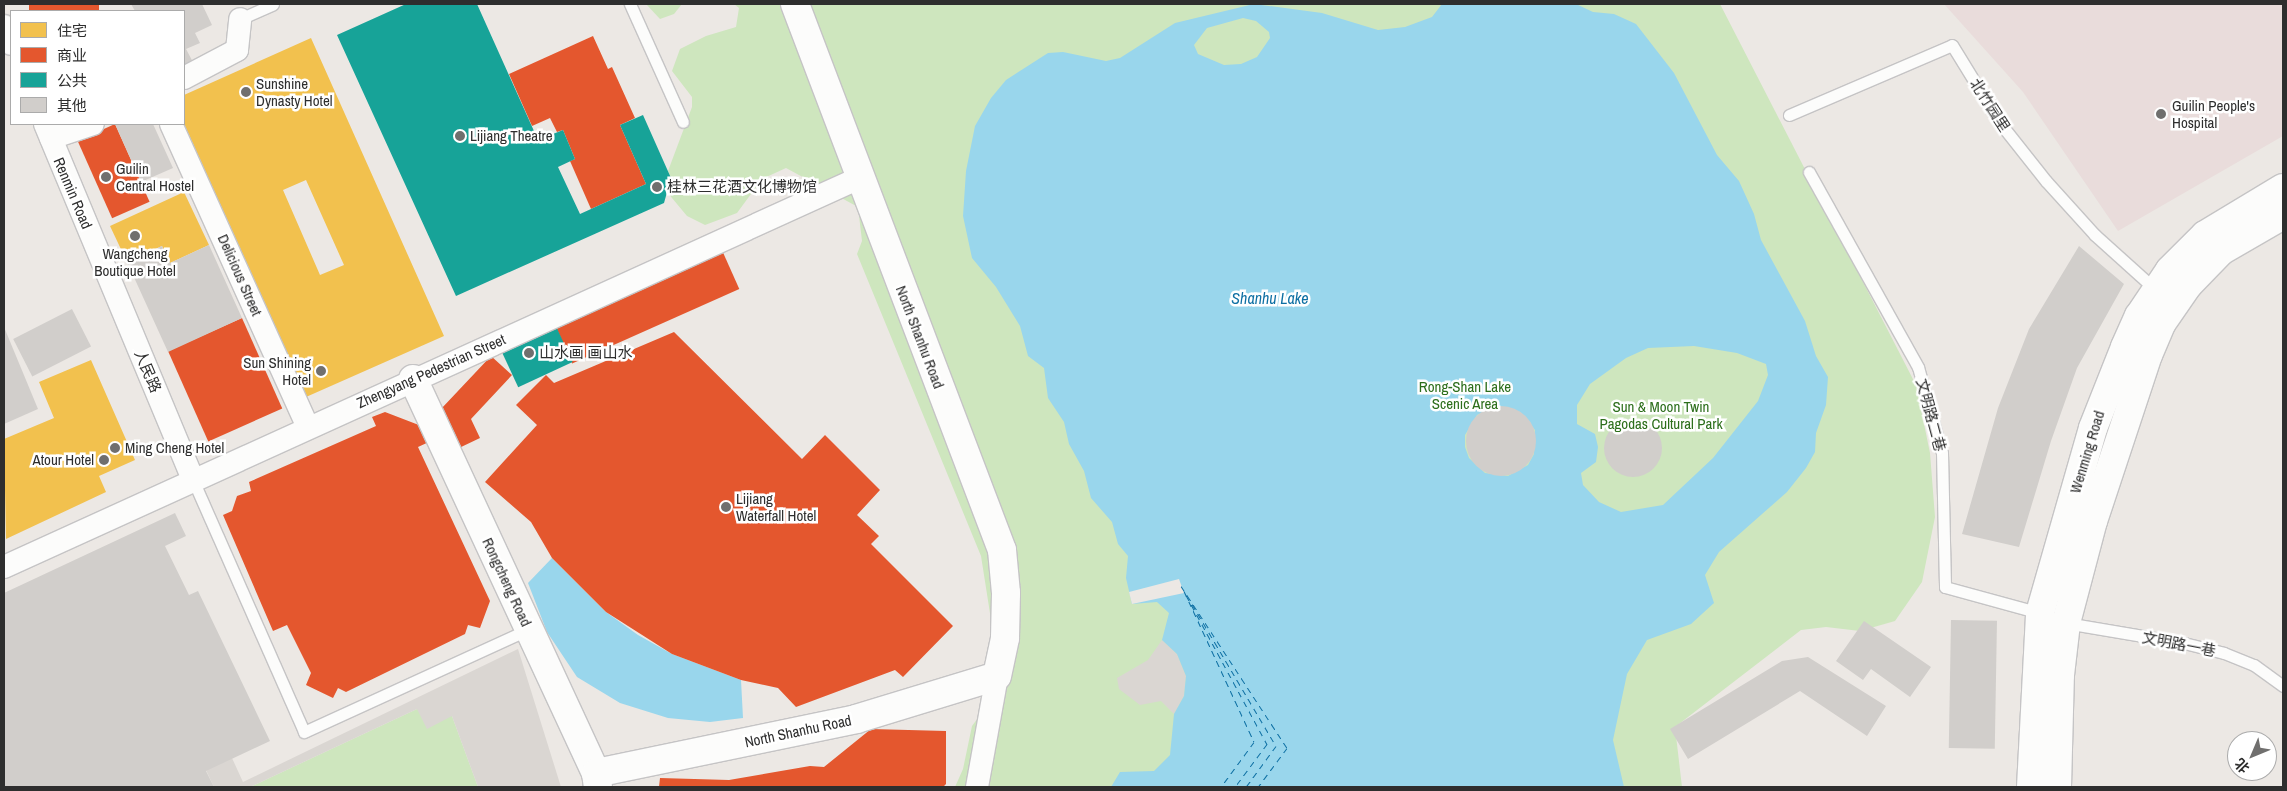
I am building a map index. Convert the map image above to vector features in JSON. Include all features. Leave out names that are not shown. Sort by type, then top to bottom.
[{"type":"street","name":"North Shanhu Road","points":[[795,4],[859,178],[1002,550],[1006,602],[1005,638],[976,787]]},
{"type":"street","points":[[185,77],[237,50],[240,20]]},
{"type":"street","points":[[4,26],[10,41]]},
{"type":"street","points":[[48,131],[87,125]]},
{"type":"street","name":"Delicious Street","points":[[172,125],[308,427]]},
{"type":"street","name":"Renmin Road","points":[[48,131],[102,262]]},
{"type":"street","name":"Zhengyang Pedestrian Street","points":[[4,567],[413,379],[859,178]]},
{"type":"street","name":"Wenming Road","points":[[2031,787],[2040,613],[2093,428],[2139,316],[2170,270],[2206,235],[2283,188]]},
{"type":"street","name":"Wenming Road","points":[[2057,787],[2060,675],[2066,623],[2077,573],[2131,399],[2160,324],[2188,285],[2221,251],[2283,215]]},
{"type":"street","name":"人民路","points":[[102,262],[193,480]]},
{"type":"street","name":"Rongcheng Road","points":[[413,379],[597,780]]},
{"type":"street","name":"North Shanhu Road","points":[[597,780],[856,719],[998,676]]},
{"type":"lane","points":[[240,20],[273,4]]},
{"type":"lane","points":[[630,4],[683,122]]},
{"type":"lane","name":"北竹园里","points":[[1789,115],[1952,45],[2000,123],[2046,181],[2095,235],[2156,290]]},
{"type":"lane","name":"文明路二巷","points":[[1809,172],[1918,367],[1942,453],[1945,587],[2040,613]]},
{"type":"lane","points":[[193,480],[304,732],[529,629]]},
{"type":"lane","name":"文明路一巷","points":[[2066,623],[2184,643],[2224,653],[2254,665],[2283,686]]},
{"type":"shaded area","name":"Guilin People's Hospital","points":[[1944,4],[2283,4],[2283,136],[2118,231],[2023,92]]},
{"type":"shaded area","points":[[1162,640],[1177,654],[1186,676],[1184,696],[1174,714],[1161,701],[1140,705],[1119,689],[1117,678],[1148,660]]},
{"type":"shaded area","points":[[518,649],[561,787],[478,787],[452,716],[427,729],[417,709],[250,787],[214,787],[206,770],[232,758],[243,782]]},
{"type":"green space","points":[[646,4],[682,4],[674,14],[660,19]]},
{"type":"green space","name":"Shanhu Lake","points":[[734,4],[1720,4],[1916,385],[1930,453],[1935,517],[1922,582],[1895,621],[1860,631],[1826,627],[1801,630],[1675,727],[1682,787],[955,787],[963,769],[972,726],[1010,675],[992,626],[981,556],[857,254],[862,241],[858,207],[786,168],[762,179],[737,213],[705,225],[687,216],[667,192],[671,178],[668,171],[692,107],[692,97],[672,71],[680,49],[706,36],[736,27],[739,8]]},
{"type":"green space","points":[[417,709],[452,716],[478,787],[250,787]]},
{"type":"water","name":"Shanhu Lake","points":[[1254,4],[1322,13],[1378,30],[1405,27],[1432,17],[1442,4],[1576,4],[1593,12],[1614,14],[1636,24],[1674,73],[1717,155],[1739,181],[1754,214],[1761,240],[1805,321],[1816,356],[1828,377],[1826,405],[1816,433],[1815,452],[1806,468],[1787,492],[1719,552],[1705,575],[1714,603],[1691,624],[1647,640],[1627,674],[1613,740],[1624,787],[1111,787],[1120,772],[1154,771],[1170,755],[1174,714],[1184,696],[1186,676],[1177,654],[1162,640],[1169,613],[1157,602],[1132,604],[1126,578],[1128,556],[1118,544],[1112,522],[1091,498],[1084,471],[1069,444],[1064,422],[1048,398],[1044,368],[1028,356],[1020,326],[996,287],[972,258],[963,216],[966,171],[975,126],[991,98],[1006,80],[1048,53],[1063,52],[1106,61],[1120,58],[1175,23]],"holes":[[[1243,18],[1256,21],[1269,32],[1270,38],[1257,57],[1241,64],[1224,65],[1198,54],[1194,45],[1207,28]],[[1694,346],[1737,353],[1766,364],[1768,375],[1758,401],[1713,458],[1663,505],[1621,512],[1599,502],[1583,485],[1581,473],[1596,462],[1598,447],[1595,434],[1577,424],[1577,405],[1590,384],[1626,358],[1648,348]],[[1497,406],[1520,412],[1535,430],[1534,454],[1528,465],[1508,476],[1485,473],[1469,458],[1465,447],[1465,435],[1477,415]]]},
{"type":"water","points":[[552,558],[606,612],[638,635],[672,654],[741,680],[743,718],[710,722],[668,718],[620,703],[577,677],[547,632],[528,583]]},
{"type":"pier","points":[[1179,579],[1184,593],[1132,604],[1129,592]]},
{"type":"building: 住宅","points":[[311,38],[444,336],[306,397],[184,125],[185,95]],"holes":[[[306,180],[344,265],[320,275],[283,190]]]},
{"type":"building: 住宅","points":[[184,192],[209,245],[170,263],[162,246],[127,262],[110,226]]},
{"type":"building: 住宅","points":[[91,360],[135,460],[99,476],[106,492],[6,539],[4,439],[54,418],[39,382]]},
{"type":"building: 商业","points":[[29,4],[99,4],[99,10],[29,10]]},
{"type":"building: 商业","points":[[593,36],[608,69],[612,67],[635,118],[620,125],[646,184],[591,209],[570,161],[575,159],[563,130],[557,132],[550,118],[532,126],[509,74]]},
{"type":"building: 商业","points":[[115,125],[150,202],[112,218],[78,141]]},
{"type":"building: 商业","points":[[721,248],[739,289],[572,364],[554,322]]},
{"type":"building: 商业","points":[[242,318],[282,408],[208,441],[168,351]]},
{"type":"building: 商业","points":[[674,332],[802,459],[825,435],[880,490],[857,515],[879,536],[871,544],[953,626],[903,677],[895,670],[796,707],[778,688],[741,680],[672,654],[606,612],[552,558],[531,522],[485,482],[537,425],[516,405],[546,375],[554,383]]},
{"type":"building: 商业","points":[[491,356],[512,375],[471,419],[480,438],[459,448],[441,409]]},
{"type":"building: 商业","points":[[385,412],[424,427],[431,441],[418,447],[490,601],[480,628],[468,625],[465,634],[346,692],[338,688],[333,698],[306,685],[311,673],[287,625],[273,631],[223,515],[232,511],[237,496],[251,491],[249,482],[376,426],[372,417]]},
{"type":"building: 商业","points":[[871,729],[946,731],[946,784],[943,787],[659,787],[660,778],[729,780],[810,766],[824,767]]},
{"type":"building: 公共","name":"Lijiang Theatre","points":[[406,4],[477,4],[538,140],[563,130],[575,159],[558,167],[580,214],[646,184],[620,125],[643,115],[671,178],[664,203],[456,296],[337,35]]},
{"type":"building: 公共","points":[[554,322],[573,362],[518,387],[500,347]]},
{"type":"building: 公共","points":[[109,589],[199,623],[229,690],[197,775],[185,773],[153,787],[4,787],[4,645],[105,599]]},
{"type":"building: 其他","points":[[131,4],[202,4],[212,25],[195,33],[200,43],[186,49],[194,64],[185,68],[185,10],[134,10]]},
{"type":"building: 其他","points":[[115,125],[153,125],[173,168],[141,182]]},
{"type":"building: 其他","points":[[209,245],[242,318],[168,352],[127,262],[162,246],[170,263]]},
{"type":"building: 其他","points":[[2079,246],[2124,284],[2077,368],[2051,441],[2019,547],[1962,534],[1998,408],[2029,329]]},
{"type":"building: 其他","points":[[72,309],[91,346],[32,376],[13,339]]},
{"type":"building: 其他","points":[[4,327],[38,409],[4,424]]},
{"type":"building: 其他","points":[[1508,406],[1521,412],[1530,421],[1534,427],[1536,441],[1534,455],[1526,466],[1515,474],[1494,476],[1487,474],[1476,466],[1468,455],[1466,434],[1468,427],[1476,416],[1487,408]]},
{"type":"building: 其他","points":[[1633,419],[1644,421],[1657,432],[1662,448],[1660,459],[1649,472],[1633,477],[1622,475],[1609,464],[1604,448],[1606,437],[1617,424]]},
{"type":"building: 其他","points":[[175,513],[186,536],[165,546],[189,595],[198,591],[270,741],[206,771],[214,787],[4,787],[4,593]]},
{"type":"building: 其他","points":[[1951,620],[1997,621],[1995,749],[1949,748]]},
{"type":"building: 其他","points":[[1864,621],[1931,667],[1910,697],[1871,669],[1863,680],[1836,661]]},
{"type":"building: 其他","points":[[1808,657],[1886,706],[1867,736],[1800,691],[1688,759],[1670,729],[1782,661]]},
{"type":"ferry route","points":[[1181,586],[1287,748],[1258,787]]},
{"type":"ferry route","points":[[1184,591],[1254,742],[1221,787]]},
{"type":"ferry route","points":[[1186,595],[1267,744],[1235,787]]},
{"type":"ferry route","points":[[1192,604],[1276,746],[1246,787]]},
{"type":"place","name":"Sunshine Dynasty Hotel","points":[[246,92]]},
{"type":"place","name":"Guilin People's Hospital","points":[[2161,114]]},
{"type":"place","name":"Lijiang Theatre","points":[[460,136]]},
{"type":"place","name":"Guilin Central Hostel","points":[[106,177]]},
{"type":"place","name":"桂林三花酒文化博物馆","points":[[657,187]]},
{"type":"place","name":"Wangcheng Boutique Hotel","points":[[135,236]]},
{"type":"place","name":"山水画 画山水","points":[[529,353]]},
{"type":"place","name":"Sun Shining Hotel","points":[[321,371]]},
{"type":"place","name":"Ming Cheng Hotel","points":[[115,448]]},
{"type":"place","name":"Atour Hotel","points":[[104,460]]},
{"type":"place","name":"Lijiang Waterfall Hotel","points":[[726,507]]},
{"type":"park label","name":"Rong-Shan Lake Scenic Area","points":[[1465,394]]},
{"type":"park label","name":"Sun & Moon Twin Pagodas Cultural Park","points":[[1661,414]]}]
